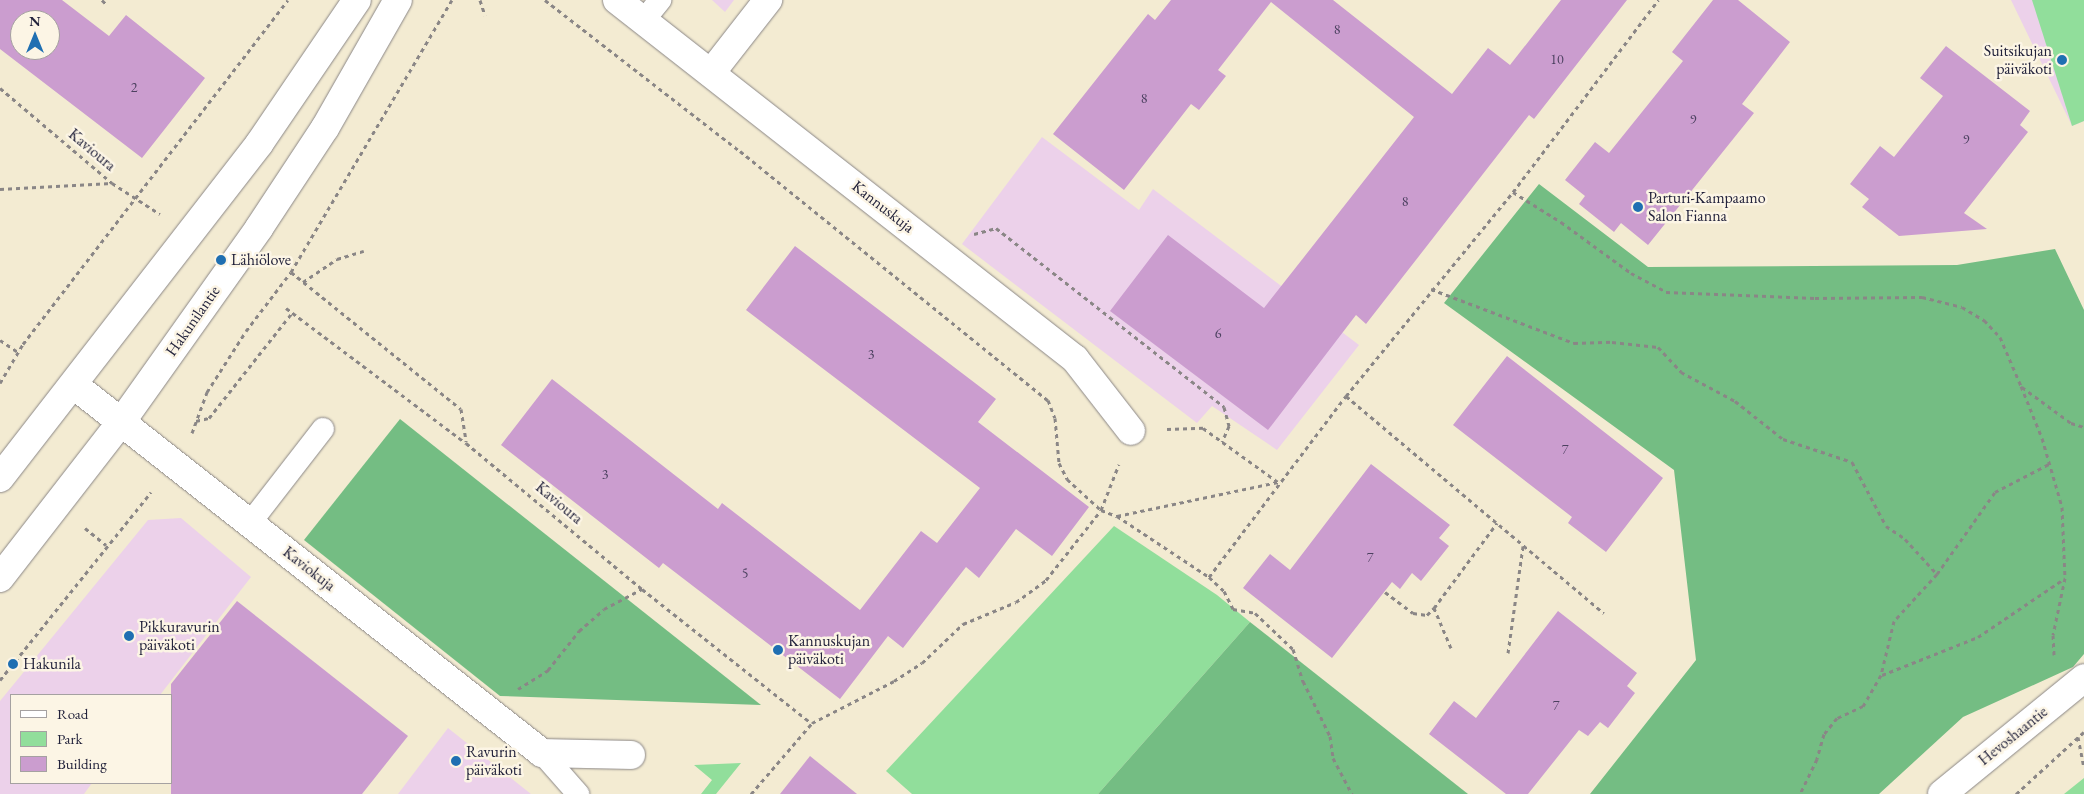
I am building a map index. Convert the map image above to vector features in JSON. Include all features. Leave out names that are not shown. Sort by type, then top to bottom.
[{"type":"street","points":[[0,478],[259,144],[357,0]]},
{"type":"street","name":"Hakunilantie","points":[[0,578],[122,421],[325,128],[398,0]]},
{"type":"street","name":"Kannuskuja","points":[[617,0],[652,10],[711,73],[1076,359],[1131,431]]},
{"type":"street","points":[[711,73],[768,0]]},
{"type":"street","name":"Kaviokuja","points":[[74,385],[542,753]]},
{"type":"street","name":"Hevoshaantie","points":[[1942,794],[2084,678]]},
{"type":"street","points":[[542,753],[631,755]]},
{"type":"lane","points":[[250,522],[323,429]]},
{"type":"lane","name":"Kaviokuja","points":[[542,753],[578,794]]},
{"type":"path","points":[[102,0],[107,5]]},
{"type":"path","points":[[0,383],[18,352],[288,0]]},
{"type":"path","points":[[0,680],[173,462],[190,437],[207,392],[246,331],[291,272],[452,0]]},
{"type":"path","points":[[480,0],[485,16]]},
{"type":"path","points":[[545,0],[740,151],[1048,400],[1055,418],[1059,463],[1067,479],[1101,510],[1118,516],[1209,577],[1224,591],[1233,608],[1255,613],[1294,649],[1303,681],[1330,736],[1333,758],[1352,794]]},
{"type":"path","points":[[1209,577],[1279,482],[1346,396],[1432,289],[1514,192],[1658,0]]},
{"type":"path","name":"Kavioura","points":[[0,88],[112,183],[137,198],[165,219]]},
{"type":"path","points":[[0,189],[112,183]]},
{"type":"path","points":[[1514,192],[1561,222],[1631,274],[1666,292],[1816,298],[1922,297],[1962,307],[1984,320],[2000,338],[2021,386],[2062,507],[2065,578],[2053,635],[2054,662]]},
{"type":"path","points":[[968,231],[975,235],[996,228],[1224,407],[1229,426],[1222,442]]},
{"type":"path","points":[[303,282],[338,259],[364,251]]},
{"type":"path","points":[[291,272],[461,409],[466,443]]},
{"type":"path","points":[[1432,289],[1574,343],[1612,342],[1658,347],[1681,372],[1734,402],[1783,439],[1852,462],[1886,526],[1905,539],[1937,574]]},
{"type":"path","name":"Kavioura","points":[[286,308],[466,443],[642,589],[812,723]]},
{"type":"path","points":[[195,421],[209,418],[292,313]]},
{"type":"path","points":[[0,340],[18,352]]},
{"type":"path","points":[[2021,386],[2071,424],[2084,427]]},
{"type":"path","points":[[1346,396],[1604,613]]},
{"type":"path","points":[[751,794],[812,723],[894,682],[922,663],[963,624],[1029,593],[1046,580],[1101,510],[1131,431],[1202,428],[1279,482]]},
{"type":"path","points":[[1800,794],[1817,759],[1824,734],[1837,718],[1863,706],[1881,675],[1894,621],[1937,574],[1994,492],[2049,464]]},
{"type":"path","points":[[1118,516],[1279,482]]},
{"type":"path","points":[[1385,592],[1413,613],[1427,615],[1497,523]]},
{"type":"path","points":[[1508,653],[1523,545]]},
{"type":"path","points":[[1881,675],[1978,637],[2065,578]]},
{"type":"path","points":[[479,704],[521,688],[548,670],[579,630],[604,608],[642,589]]},
{"type":"path","points":[[1434,608],[1451,648]]},
{"type":"path","points":[[2016,794],[2084,732]]},
{"type":"path","points":[[2078,736],[2084,765]]},
{"type":"shaded area","points":[[712,0],[734,0],[725,12]]},
{"type":"shaded area","name":"Suitsikujan päiväkoti","points":[[2011,0],[2084,0],[2084,121],[2072,126]]},
{"type":"shaded area","points":[[1042,137],[1139,210],[1153,189],[1359,345],[1277,450],[1212,406],[1197,423],[962,244]]},
{"type":"shaded area","name":"Pikkuravurin päiväkoti","points":[[181,518],[251,577],[161,694],[10,694],[10,784],[91,784],[84,794],[0,794],[0,701],[148,520]]},
{"type":"shaded area","name":"Ravurin päiväkoti","points":[[448,728],[531,794],[398,794]]},
{"type":"green space","name":"Suitsikujan päiväkoti","points":[[2032,0],[2084,0],[2084,121],[2072,126]]},
{"type":"green space","points":[[1539,184],[1648,267],[1957,265],[2055,249],[2084,310],[2084,654],[2073,667],[1963,717],[1879,794],[1590,794],[1696,660],[1674,470],[1444,303]]},
{"type":"green space","points":[[400,419],[761,705],[500,696],[304,540]]},
{"type":"green space","points":[[1114,526],[1217,595],[1250,622],[1098,794],[912,794],[886,771]]},
{"type":"green space","points":[[1250,622],[1468,794],[1098,794]]},
{"type":"green space","points":[[741,763],[716,794],[701,794],[712,780],[694,765]]},
{"type":"green space","points":[[2084,778],[2084,794],[2064,794]]},
{"type":"building","points":[[0,0],[62,0],[109,36],[126,15],[205,78],[142,158],[14,60],[60,60],[60,10],[10,10],[10,57],[0,49]]},
{"type":"building","points":[[1171,0],[1333,0],[1452,94],[1488,48],[1510,65],[1561,0],[1627,0],[1534,119],[1529,115],[1366,324],[1356,315],[1268,430],[1110,311],[1168,235],[1264,308],[1414,117],[1271,2],[1218,70],[1226,76],[1199,110],[1191,104],[1124,190],[1053,134],[1148,14],[1155,20]]},
{"type":"building","points":[[1713,0],[1738,0],[1790,42],[1742,104],[1754,113],[1648,245],[1621,223],[1614,232],[1579,204],[1585,196],[1565,180],[1595,142],[1609,153],[1683,61],[1672,52]]},
{"type":"building","points":[[1946,46],[2030,111],[2020,125],[2028,132],[1964,213],[1987,229],[1899,236],[1862,207],[1869,199],[1850,184],[1880,146],[1894,157],[1943,96],[1920,78]]},
{"type":"building","points":[[795,246],[996,399],[978,422],[1089,507],[1052,556],[1016,529],[979,578],[966,567],[903,648],[888,636],[840,699],[663,563],[659,568],[501,445],[552,379],[718,509],[722,503],[860,610],[921,531],[937,543],[980,488],[746,310]]},
{"type":"building","points":[[1507,356],[1663,478],[1606,552],[1568,523],[1572,517],[1453,425]]},
{"type":"building","points":[[1371,464],[1450,525],[1439,538],[1449,546],[1421,581],[1412,573],[1400,589],[1392,582],[1332,658],[1243,588],[1270,554],[1290,570]]},
{"type":"building","points":[[237,601],[408,736],[362,794],[171,794],[171,684]]},
{"type":"building","points":[[1558,611],[1637,673],[1627,686],[1635,693],[1608,728],[1600,722],[1588,736],[1579,730],[1528,794],[1506,794],[1429,734],[1454,701],[1476,718]]},
{"type":"building","points":[[810,756],[857,794],[780,794]]},
{"type":"place","name":"Suitsikujan päiväkoti","points":[[2062,60]]},
{"type":"place","name":"Parturi-Kampaamo Salon Fianna","points":[[1638,207]]},
{"type":"place","name":"Lähiölove","points":[[221,260]]},
{"type":"place","name":"Pikkuravurin päiväkoti","points":[[129,636]]},
{"type":"place","name":"Kannuskujan päiväkoti","points":[[778,650]]},
{"type":"place","name":"Hakunila","points":[[13,664]]},
{"type":"place","name":"Ravurin päiväkoti","points":[[456,761]]}]
